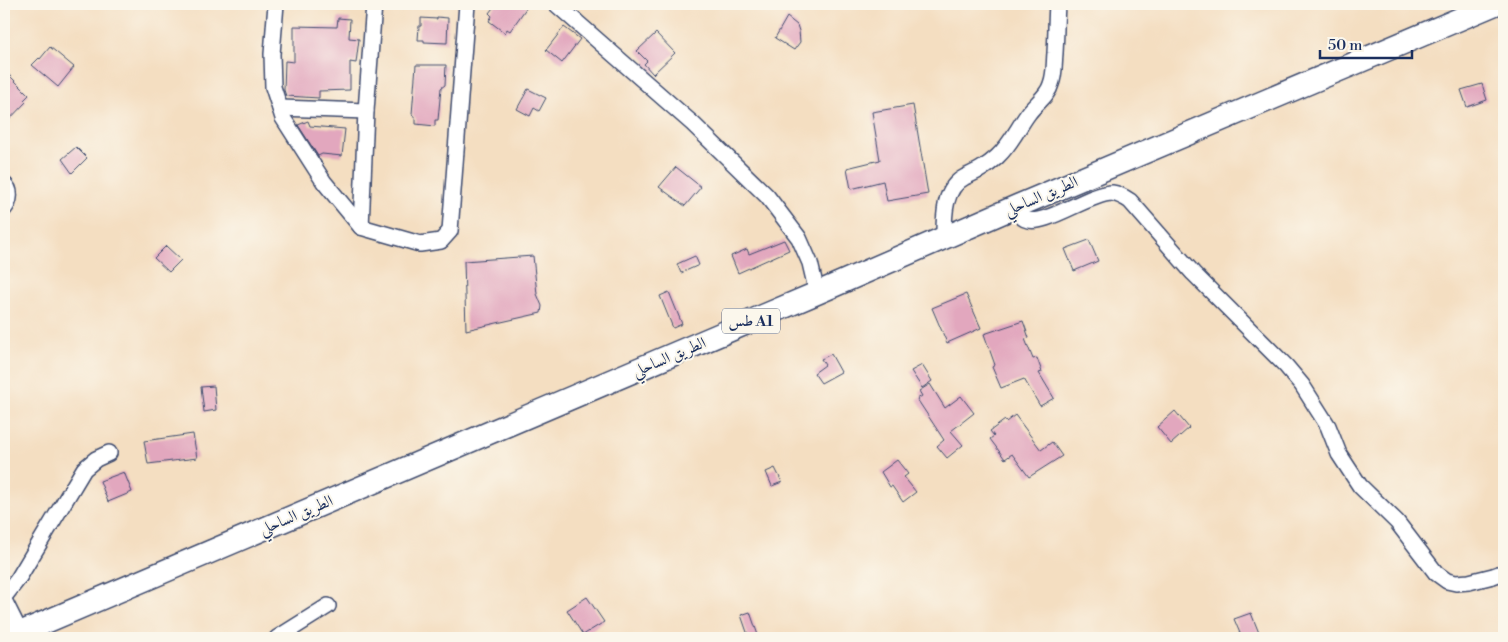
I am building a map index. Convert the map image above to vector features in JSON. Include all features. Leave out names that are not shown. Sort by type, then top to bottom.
[{"type":"highway","name":"الطريق الساحلي","points":[[18,636],[1014,208],[1495,4]]},
{"type":"street","points":[[276,4],[272,54],[273,87],[283,118],[324,182],[361,227],[420,244],[441,240],[450,231],[467,4]]},
{"type":"street","points":[[361,227],[366,111],[374,4]]},
{"type":"street","points":[[944,238],[944,212],[955,184],[987,166],[1008,146],[1029,112],[1051,85],[1054,67],[1057,4]]},
{"type":"street","points":[[561,6],[693,124],[767,196],[799,238],[810,263],[818,293]]},
{"type":"street","points":[[280,108],[366,111]]},
{"type":"street","points":[[4,184],[9,192],[9,199],[4,209]]},
{"type":"street","points":[[1014,208],[1024,219],[1036,221],[1100,196],[1112,193],[1122,195],[1130,201],[1193,273],[1286,366],[1302,385],[1328,426],[1339,454],[1360,486],[1396,522],[1436,573],[1447,581],[1456,583],[1469,582],[1504,572]]},
{"type":"street","points":[[18,636],[4,599],[18,579],[84,468],[96,459],[109,453]]},
{"type":"street","points":[[277,638],[328,606]]},
{"type":"building","points":[[496,4],[529,4],[510,31],[507,29],[505,33],[489,21],[492,16],[489,13]]},
{"type":"building","points":[[437,17],[448,18],[447,43],[418,40],[421,18],[437,19]]},
{"type":"building","points":[[787,17],[797,25],[799,31],[800,42],[794,50],[775,38]]},
{"type":"building","points":[[338,18],[350,19],[349,38],[359,39],[356,63],[350,62],[350,90],[319,91],[319,98],[286,96],[284,90],[285,61],[294,62],[294,26],[337,27]]},
{"type":"building","points":[[564,27],[580,39],[562,63],[546,50]]},
{"type":"building","points":[[656,33],[675,53],[653,74],[644,64],[647,61],[637,51]]},
{"type":"building","points":[[50,47],[74,67],[58,87],[32,65]]},
{"type":"building","points":[[416,65],[446,65],[445,85],[441,88],[438,120],[435,120],[435,126],[416,124],[416,119],[412,114]]},
{"type":"building","points":[[9,75],[29,95],[24,100],[26,102],[4,125],[4,80]]},
{"type":"building","points":[[1482,84],[1487,100],[1467,107],[1461,90]]},
{"type":"building","points":[[528,89],[546,98],[539,111],[534,108],[530,116],[517,109]]},
{"type":"building","points":[[913,105],[928,194],[887,201],[883,181],[851,189],[847,168],[880,160],[872,112]]},
{"type":"building","points":[[308,121],[310,126],[345,129],[342,156],[322,154],[318,156],[298,125]]},
{"type":"building","points":[[76,147],[87,158],[72,173],[62,159]]},
{"type":"building","points":[[676,167],[701,187],[685,206],[659,187]]},
{"type":"building","points":[[784,240],[789,250],[738,273],[731,256],[747,249],[749,254]]},
{"type":"building","points":[[1089,240],[1098,261],[1074,271],[1065,249]]},
{"type":"building","points":[[166,246],[181,260],[169,272],[154,258]]},
{"type":"building","points":[[533,256],[537,294],[542,306],[541,313],[466,330],[464,261]]},
{"type":"building","points":[[695,256],[699,265],[681,273],[677,264]]},
{"type":"building","points":[[669,292],[682,324],[673,328],[660,296]]},
{"type":"building","points":[[966,294],[981,328],[947,343],[932,308]]},
{"type":"building","points":[[1023,321],[1029,338],[1025,339],[1033,359],[1037,358],[1042,372],[1039,373],[1054,398],[1040,406],[1024,379],[1001,388],[992,367],[995,365],[984,334]]},
{"type":"building","points":[[831,354],[841,372],[821,383],[814,373],[825,365],[821,359]]},
{"type":"building","points":[[922,365],[932,381],[922,388],[911,371]]},
{"type":"building","points":[[930,384],[945,408],[961,396],[974,413],[951,431],[963,445],[947,458],[937,446],[944,440],[917,399],[922,396],[919,391]]},
{"type":"building","points":[[214,386],[216,410],[204,412],[201,387]]},
{"type":"building","points":[[1175,411],[1189,428],[1171,444],[1157,427]]},
{"type":"building","points":[[1015,415],[1041,450],[1052,442],[1062,456],[1029,477],[1012,454],[1005,459],[990,439],[994,436],[990,431]]},
{"type":"building","points":[[193,434],[197,458],[148,464],[144,441]]},
{"type":"building","points":[[897,460],[908,474],[904,477],[916,492],[903,502],[892,486],[890,487],[881,472]]},
{"type":"building","points":[[775,468],[782,482],[772,486],[766,472]]},
{"type":"building","points":[[124,472],[132,492],[108,502],[100,481]]},
{"type":"building","points":[[587,597],[604,622],[583,635],[567,610]]},
{"type":"building","points":[[750,612],[759,638],[749,638],[741,615]]},
{"type":"building","points":[[1251,613],[1261,638],[1242,638],[1234,619]]}]
